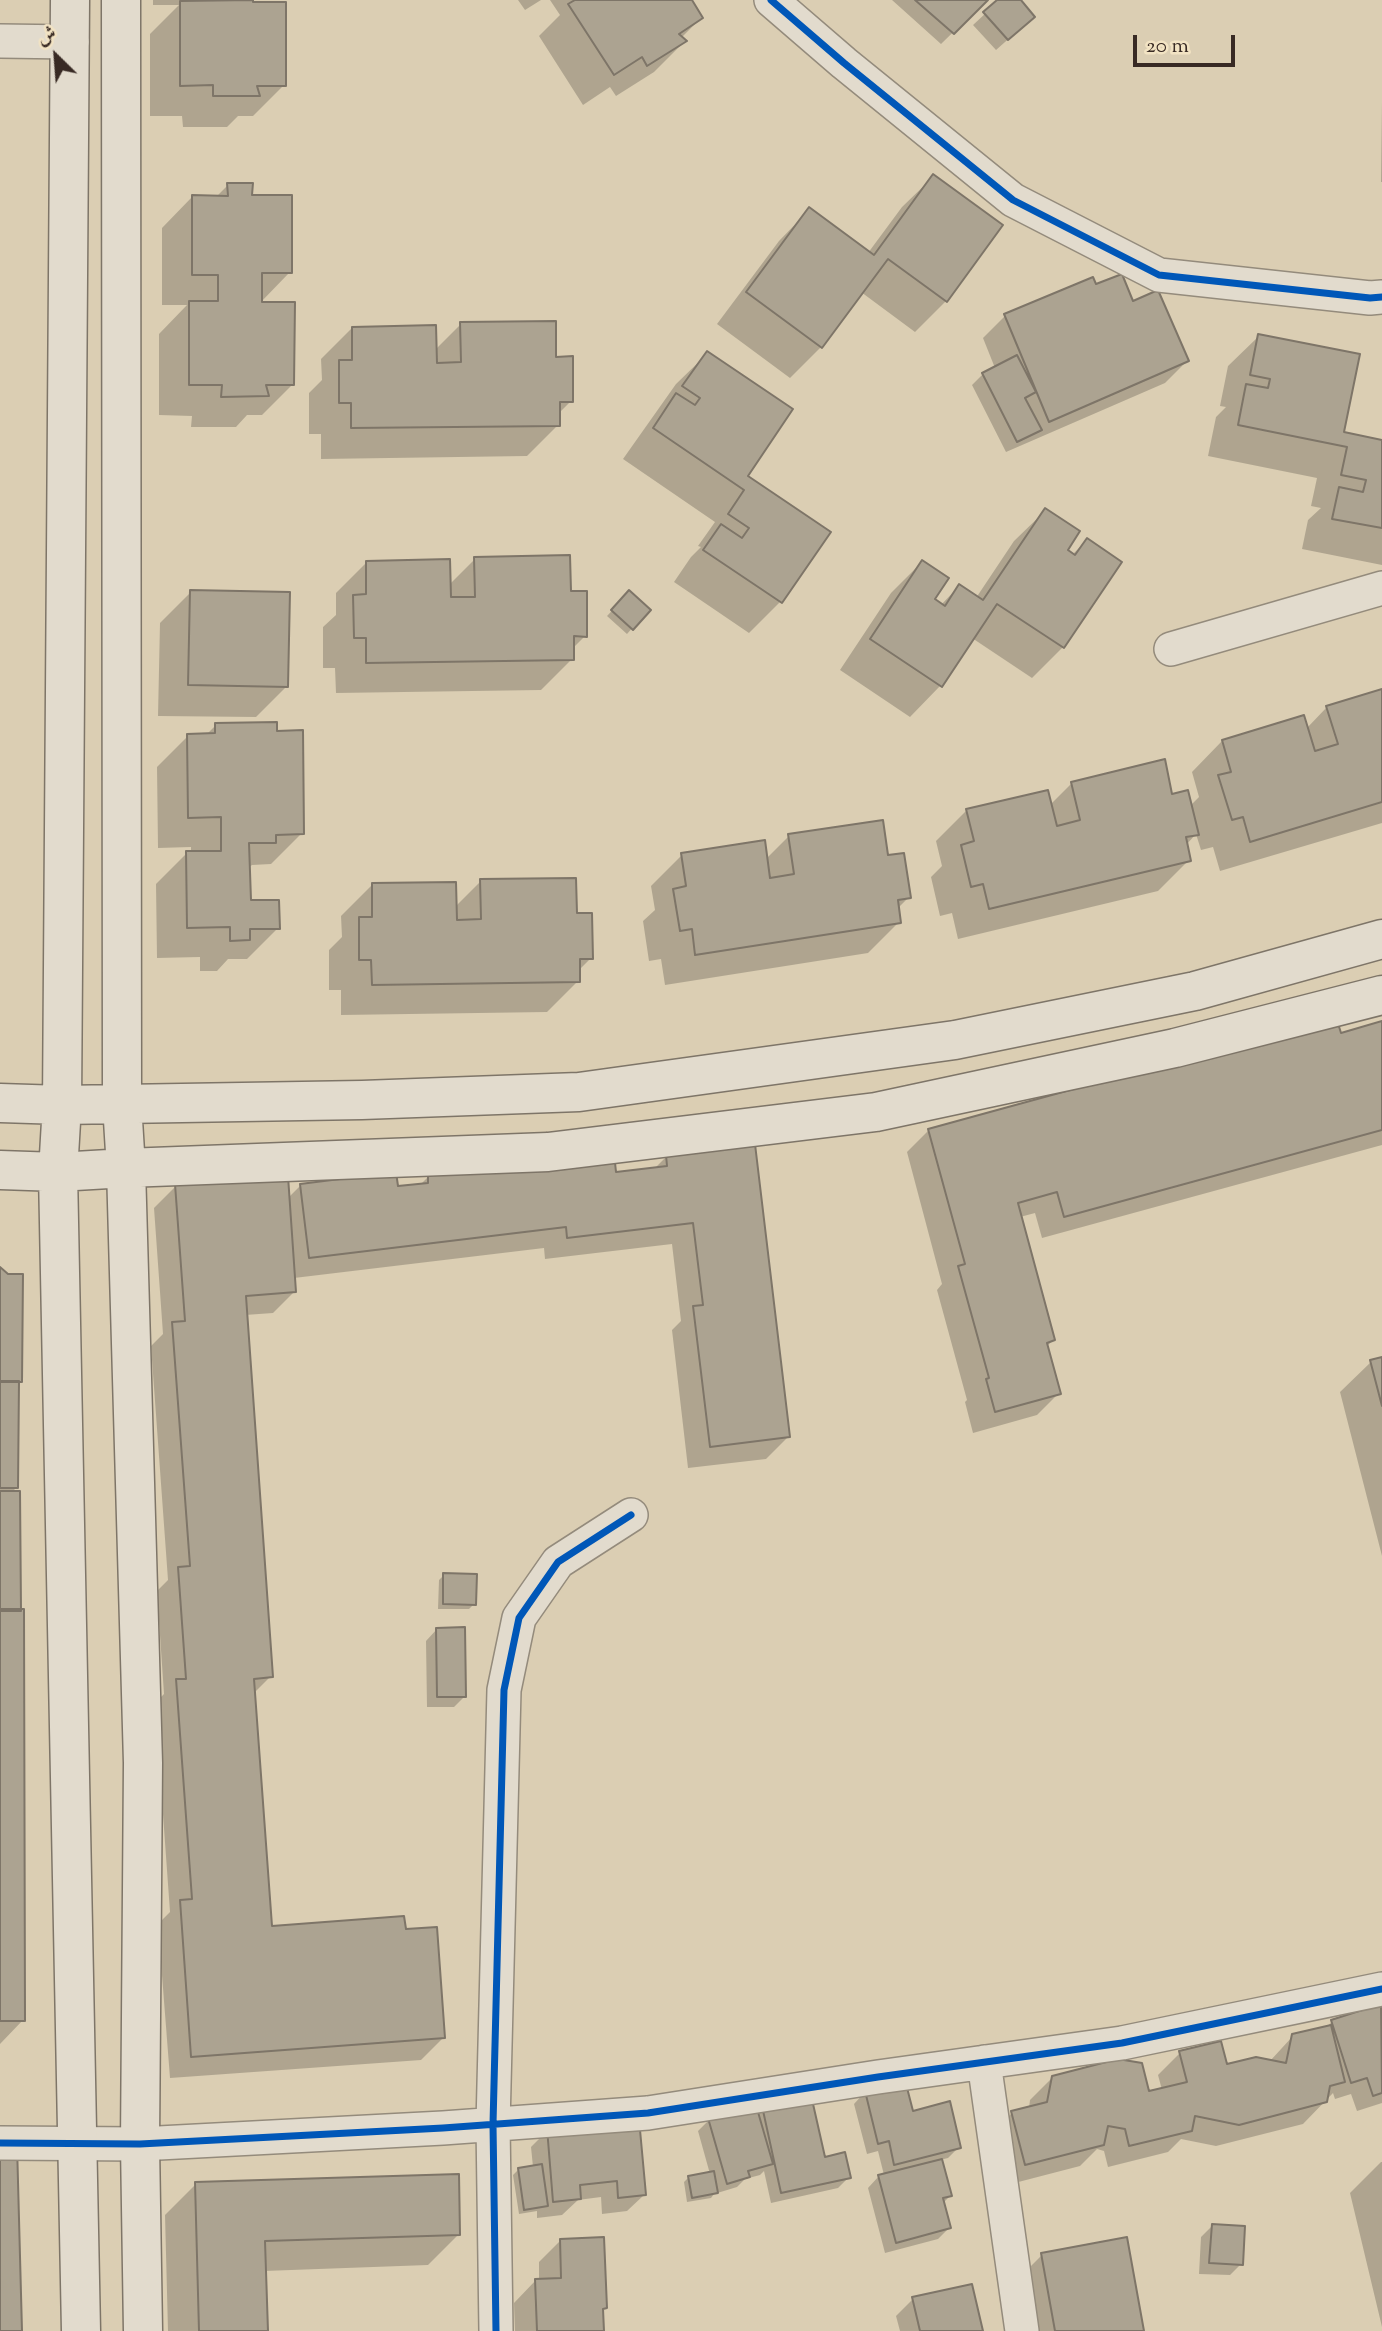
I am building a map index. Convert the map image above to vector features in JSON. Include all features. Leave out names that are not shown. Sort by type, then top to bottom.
[{"type":"main road","points":[[70,0],[72,42],[62,1105],[58,1172],[81,2331]]},
{"type":"main road","points":[[121,0],[121,1104],[126,1168],[143,1763],[140,2144],[143,2331]]},
{"type":"main road","points":[[0,1103],[62,1105],[362,1100],[579,1092],[955,1040],[1195,991],[1382,939]]},
{"type":"main road","points":[[0,1170],[58,1172],[548,1153],[876,1112],[1175,1048],[1382,995]]},
{"type":"street","points":[[771,0],[1013,200],[1159,275],[1370,298],[1382,297]]},
{"type":"street","points":[[0,41],[72,42]]},
{"type":"street","points":[[1171,649],[1382,588]]},
{"type":"street","points":[[496,2331],[492,2124],[504,1690],[519,1618],[558,1562],[631,1515]]},
{"type":"street","points":[[0,2143],[140,2144],[648,2113],[1122,2043],[1382,1989]]},
{"type":"street","points":[[984,2062],[1022,2331]]},
{"type":"building","points":[[575,0],[692,0],[703,18],[679,34],[687,41],[647,66],[642,57],[614,75],[568,4]]},
{"type":"building","points":[[915,0],[988,0],[954,34]]},
{"type":"building","points":[[997,0],[1021,0],[1035,17],[1008,40],[983,12]]},
{"type":"building","points":[[180,1],[286,2],[286,86],[257,86],[260,96],[213,96],[213,85],[180,86]]},
{"type":"building","points":[[933,174],[1003,225],[947,302],[888,259],[822,348],[746,292],[809,207],[874,255]]},
{"type":"building","points":[[227,183],[253,183],[252,195],[292,195],[292,273],[262,273],[262,302],[295,302],[294,385],[266,385],[269,396],[221,397],[222,385],[189,385],[189,301],[218,301],[218,275],[192,275],[192,195],[228,196]]},
{"type":"building","points":[[1122,274],[1133,301],[1158,290],[1189,361],[1049,422],[1004,314],[1093,277],[1096,284]]},
{"type":"building","points":[[556,321],[556,357],[573,356],[573,402],[560,402],[560,426],[351,428],[351,403],[339,403],[339,360],[352,360],[352,327],[436,325],[437,363],[461,362],[460,322]]},
{"type":"building","points":[[1258,334],[1360,354],[1344,432],[1382,440],[1382,528],[1332,519],[1339,487],[1363,492],[1366,480],[1341,475],[1347,447],[1238,425],[1246,384],[1268,388],[1270,379],[1250,375]]},
{"type":"building","points":[[707,351],[793,409],[748,476],[831,532],[782,603],[703,550],[721,524],[742,538],[749,528],[728,514],[744,490],[653,428],[676,393],[695,405],[700,398],[682,386]]},
{"type":"building","points":[[1017,355],[1036,392],[1025,398],[1042,430],[1017,442],[982,373]]},
{"type":"building","points":[[1045,508],[1080,531],[1068,550],[1075,555],[1087,538],[1122,562],[1064,648],[997,604],[942,687],[870,639],[922,560],[949,578],[935,599],[945,606],[959,584],[983,600]]},
{"type":"building","points":[[570,555],[571,591],[587,591],[587,637],[574,636],[574,660],[366,663],[366,638],[354,638],[353,595],[366,594],[366,561],[450,559],[451,597],[475,597],[474,557]]},
{"type":"building","points":[[190,590],[290,592],[288,687],[188,685]]},
{"type":"building","points":[[629,590],[651,610],[633,630],[611,610]]},
{"type":"building","points":[[1382,689],[1382,802],[1250,842],[1243,817],[1232,820],[1218,775],[1231,772],[1222,740],[1304,715],[1315,751],[1338,744],[1326,706]]},
{"type":"building","points":[[277,722],[277,731],[303,730],[304,834],[276,835],[276,843],[249,843],[251,900],[279,900],[280,929],[250,929],[250,940],[230,941],[230,927],[187,928],[186,851],[221,851],[221,817],[188,818],[187,734],[215,733],[215,723]]},
{"type":"building","points":[[1165,759],[1172,794],[1188,790],[1199,835],[1186,837],[1191,861],[989,909],[983,884],[971,887],[961,845],[974,841],[966,809],[1048,790],[1057,826],[1080,820],[1071,782]]},
{"type":"building","points":[[883,820],[888,855],[904,853],[911,898],[898,900],[901,923],[695,955],[692,929],[680,931],[673,889],[686,886],[681,853],[765,840],[770,878],[794,874],[788,834]]},
{"type":"building","points":[[576,878],[577,913],[592,913],[593,959],[580,959],[580,982],[372,985],[371,960],[359,960],[359,917],[372,917],[372,883],[456,882],[457,920],[481,919],[480,879]]},
{"type":"building","points":[[1336,1017],[1341,1033],[1382,1021],[1382,1130],[1064,1217],[1057,1192],[1018,1203],[1055,1340],[1047,1343],[1061,1394],[995,1412],[986,1379],[989,1378],[958,1266],[965,1264],[928,1129]]},
{"type":"building","points":[[755,1144],[790,1437],[710,1447],[693,1306],[703,1305],[693,1223],[567,1238],[566,1227],[309,1258],[300,1184],[396,1172],[398,1186],[428,1183],[428,1175],[614,1153],[616,1172],[667,1166],[666,1155]]},
{"type":"building","points":[[288,1176],[296,1292],[246,1296],[273,1677],[254,1679],[272,1926],[404,1916],[406,1929],[437,1927],[445,2038],[191,2057],[180,1900],[192,1899],[176,1679],[186,1679],[178,1567],[190,1566],[172,1322],[185,1321],[175,1184]]},
{"type":"building","points":[[0,1267],[8,1274],[23,1274],[22,1382],[0,1382]]},
{"type":"building","points":[[1382,1357],[1382,1406],[1370,1360]]},
{"type":"building","points":[[0,1381],[19,1381],[18,1488],[0,1488]]},
{"type":"building","points":[[0,1491],[20,1491],[21,1611],[0,1611]]},
{"type":"building","points":[[443,1573],[477,1574],[476,1605],[443,1604]]},
{"type":"building","points":[[0,1609],[24,1609],[25,2021],[0,2021]]},
{"type":"building","points":[[465,1627],[466,1697],[437,1697],[436,1628]]},
{"type":"building","points":[[1381,2004],[1382,2093],[1373,2096],[1367,2078],[1351,2083],[1331,2020]]},
{"type":"building","points":[[1331,2025],[1345,2082],[1330,2086],[1327,2102],[1239,2125],[1195,2116],[1192,2131],[1129,2146],[1125,2129],[1108,2126],[1104,2145],[1025,2165],[1011,2111],[1047,2102],[1052,2076],[1118,2059],[1142,2063],[1149,2091],[1187,2082],[1179,2051],[1221,2041],[1227,2064],[1256,2057],[1286,2063],[1292,2034]]},
{"type":"building","points":[[905,2080],[913,2111],[950,2101],[961,2148],[894,2165],[889,2141],[878,2144],[865,2091]]},
{"type":"building","points":[[811,2095],[825,2157],[845,2152],[851,2178],[781,2193],[762,2106]]},
{"type":"building","points":[[756,2105],[773,2164],[748,2171],[750,2177],[727,2184],[708,2118]]},
{"type":"building","points":[[639,2119],[646,2195],[618,2198],[617,2181],[580,2185],[581,2199],[553,2202],[547,2128]]},
{"type":"building","points":[[0,2127],[17,2144],[22,2331],[0,2331]]},
{"type":"building","points":[[942,2159],[952,2196],[943,2198],[951,2228],[896,2243],[878,2175]]},
{"type":"building","points":[[542,2164],[548,2206],[524,2210],[518,2168]]},
{"type":"building","points":[[714,2171],[718,2193],[692,2198],[688,2176]]},
{"type":"building","points":[[459,2174],[460,2235],[265,2241],[268,2331],[199,2331],[195,2182]]},
{"type":"building","points":[[1212,2224],[1245,2226],[1243,2265],[1209,2263]]},
{"type":"building","points":[[604,2237],[607,2308],[603,2309],[604,2331],[537,2331],[535,2279],[561,2278],[560,2239]]},
{"type":"building","points":[[1127,2237],[1144,2331],[1055,2331],[1041,2253]]},
{"type":"building","points":[[972,2284],[983,2331],[920,2331],[912,2297]]},
{"type":"cycle path","points":[[771,0],[1013,200],[1159,275],[1370,298],[1382,297]]},
{"type":"cycle path","points":[[496,2331],[493,2124],[504,1690],[519,1618],[558,1562],[631,1515]]},
{"type":"cycle path","points":[[0,2143],[140,2144],[443,2128],[648,2113],[1122,2043],[1382,1989]]}]
